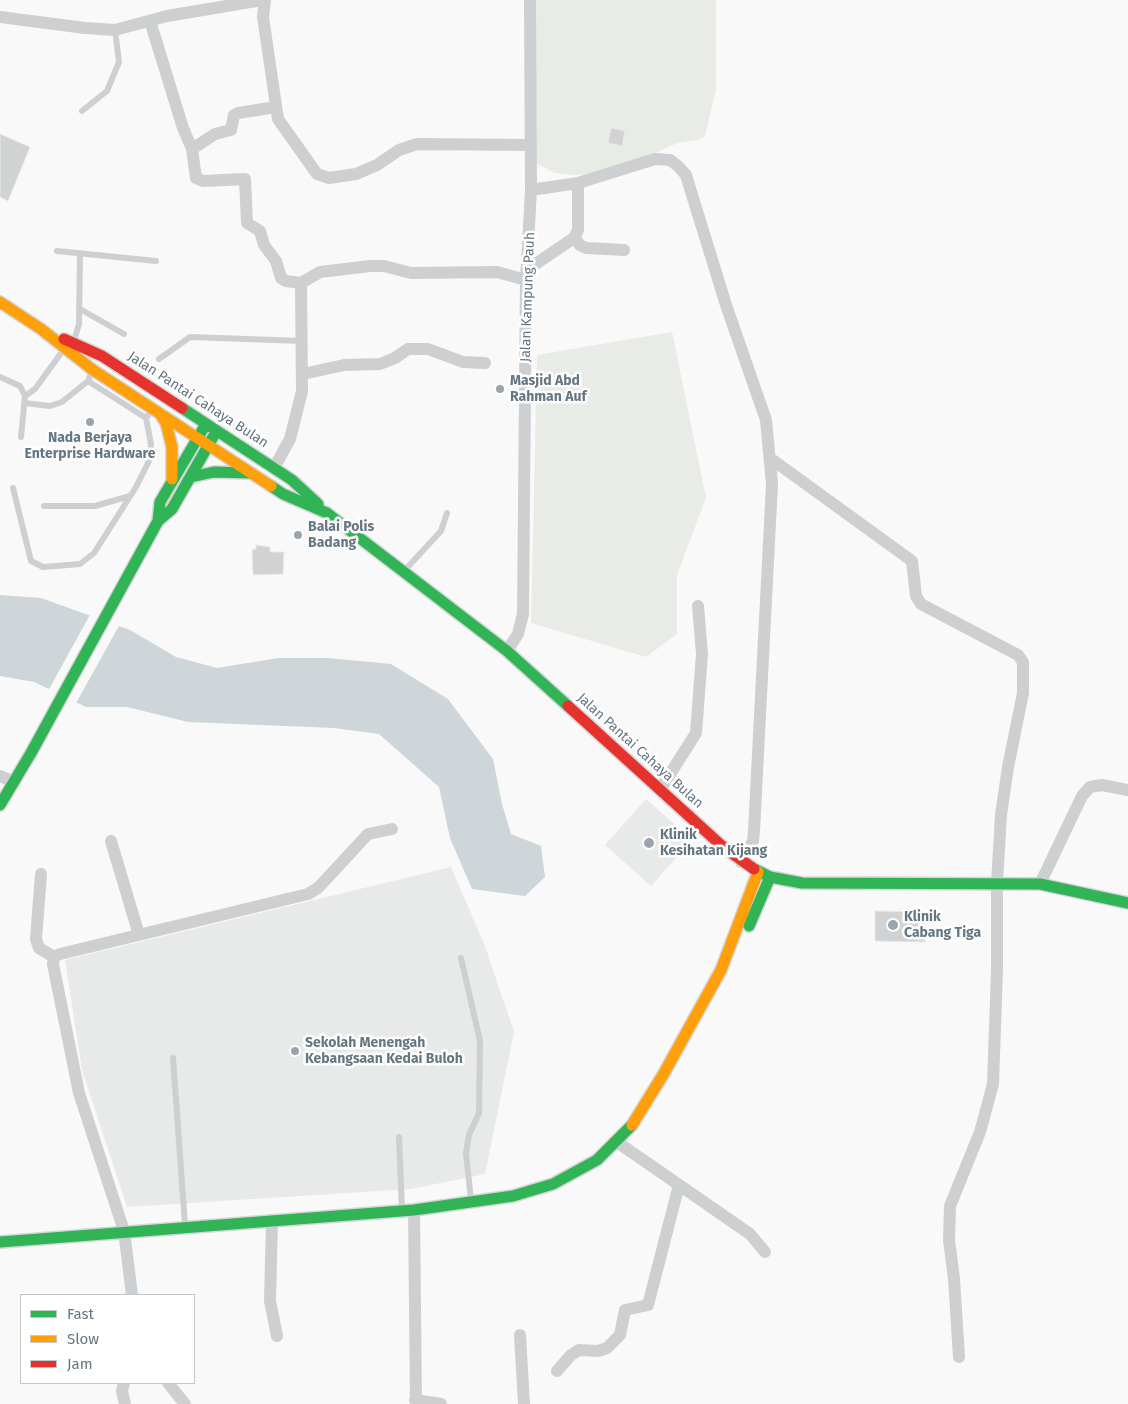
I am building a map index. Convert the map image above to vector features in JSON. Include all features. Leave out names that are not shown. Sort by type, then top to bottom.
[{"type":"street","points":[[0,17],[115,30],[218,4],[264,0],[263,17],[280,126],[300,148],[313,171],[329,178],[367,170],[399,150],[416,144],[531,145]]},
{"type":"street","name":"Jalan Kampung Pauh","points":[[507,651],[518,634],[522,621],[527,275],[531,190],[530,0]]},
{"type":"street","points":[[150,21],[183,128],[192,148],[198,179],[245,180],[247,223],[260,231],[264,245],[276,261],[281,278],[291,283],[302,283],[320,272],[370,266],[384,266],[412,273],[497,272],[527,275],[574,238],[578,230],[578,183]]},
{"type":"street","points":[[192,148],[216,134],[232,130],[234,115],[238,113],[276,107]]},
{"type":"street","points":[[531,190],[578,183],[656,159],[670,160],[678,166],[686,175],[726,305],[766,420],[772,484],[754,831],[753,841],[741,862]]},
{"type":"street","points":[[574,238],[580,245],[586,248],[624,250]]},
{"type":"street","points":[[274,468],[284,454],[296,424],[303,374],[302,283]]},
{"type":"street","name":"Jalan Pantai Cahaya Bulan","points":[[0,302],[69,346],[93,370],[153,413],[197,438],[283,494],[328,513]]},
{"type":"street","name":"Jalan Pantai Cahaya Bulan","points":[[69,346],[102,356],[292,480],[328,513],[507,651],[741,862],[758,872],[770,877],[802,883],[835,885],[1040,884],[1128,903]]},
{"type":"street","points":[[303,374],[344,366],[380,364],[395,358],[408,349],[428,349],[463,362],[485,363]]},
{"type":"street","points":[[153,413],[166,423],[172,447],[173,472],[170,484]]},
{"type":"street","points":[[158,521],[160,502],[206,424]]},
{"type":"street","points":[[0,805],[31,753],[158,521],[172,509],[217,431]]},
{"type":"street","points":[[770,458],[912,561],[916,596],[921,604],[1018,655],[1024,662],[1023,693],[1008,767],[1001,816],[997,883],[997,972],[993,1084],[980,1132],[950,1206],[949,1240],[954,1279],[959,1358]]},
{"type":"street","points":[[191,477],[214,472],[238,472],[250,473],[259,478]]},
{"type":"street","points":[[660,790],[696,733],[702,654],[698,606]]},
{"type":"street","points":[[0,776],[14,782]]},
{"type":"street","points":[[1040,884],[1082,796],[1090,787],[1102,785],[1128,790]]},
{"type":"street","points":[[54,957],[314,891],[368,834],[392,829]]},
{"type":"street","points":[[112,841],[139,935]]},
{"type":"street","points":[[0,1242],[408,1210],[512,1196],[553,1184],[597,1160],[632,1125],[663,1075],[721,970],[758,872]]},
{"type":"street","points":[[41,874],[36,939],[39,948],[54,957]]},
{"type":"street","points":[[721,970],[741,947],[770,877]]},
{"type":"street","points":[[54,957],[53,964],[79,1093],[124,1231],[132,1294]]},
{"type":"street","points":[[617,1142],[750,1234],[765,1252]]},
{"type":"street","points":[[557,1371],[570,1355],[579,1350],[598,1351],[607,1348],[620,1335],[625,1310],[648,1305],[679,1185]]},
{"type":"street","points":[[408,1210],[415,1402],[441,1404]]},
{"type":"street","points":[[272,1220],[270,1301],[277,1336]]},
{"type":"street","points":[[520,1335],[524,1404]]},
{"type":"street","points":[[124,1384],[122,1391],[125,1404]]},
{"type":"street","points":[[169,1384],[185,1404]]},
{"type":"lane","points":[[82,111],[107,91],[119,62],[115,30]]},
{"type":"lane","points":[[57,251],[156,260]]},
{"type":"lane","points":[[24,399],[69,346],[79,328],[80,253]]},
{"type":"lane","points":[[80,309],[124,334]]},
{"type":"lane","points":[[159,359],[190,337],[302,341]]},
{"type":"lane","points":[[24,399],[56,405],[68,399],[88,381],[93,370]]},
{"type":"lane","points":[[0,377],[20,386],[24,399],[21,437]]},
{"type":"lane","points":[[13,488],[29,556],[34,564],[43,567],[68,567],[86,561],[94,553],[130,496],[151,453],[153,413],[88,381]]},
{"type":"lane","points":[[44,506],[95,506],[130,496]]},
{"type":"lane","points":[[403,572],[437,537],[444,526],[447,513]]},
{"type":"lane","points":[[461,958],[480,1040],[479,1113],[469,1135],[466,1153],[471,1203]]},
{"type":"lane","points":[[172,1058],[185,1226]]},
{"type":"lane","points":[[399,1137],[408,1210]]},
{"type":"shaded area","points":[[534,0],[716,0],[716,89],[705,136],[698,140],[677,143],[651,155],[588,174],[555,173],[537,164]]},
{"type":"shaded area","points":[[672,332],[706,498],[677,575],[677,634],[646,657],[531,623],[537,355]]},
{"type":"shaded area","points":[[0,595],[41,598],[130,630],[176,657],[217,668],[278,658],[328,658],[391,664],[448,699],[493,759],[502,804],[511,834],[541,846],[545,877],[525,896],[472,889],[450,838],[439,787],[379,734],[334,728],[188,722],[127,707],[86,707],[34,682],[0,676]]},
{"type":"shaded area","name":"Klinik Kesihatan Kijang","points":[[646,799],[692,840],[651,886],[605,845]]},
{"type":"shaded area","name":"Sekolah Menengah Kebangsaan Kedai Buloh","points":[[451,867],[485,946],[514,1032],[485,1174],[411,1189],[127,1207],[82,1070],[65,960]]},
{"type":"pier","points":[[91,613],[120,624],[75,705],[48,691]]},
{"type":"building","points":[[611,128],[625,131],[622,146],[608,143]]},
{"type":"building","points":[[0,134],[30,147],[8,201],[0,197]]},
{"type":"building","points":[[256,545],[270,547],[270,552],[284,552],[283,574],[253,575],[252,550],[256,549]]},
{"type":"building","points":[[875,911],[925,912],[925,942],[875,941]]},
{"type":"traffic: fast","points":[[182,408],[292,480],[318,504]]},
{"type":"traffic: fast","points":[[0,805],[31,753],[158,521],[160,502],[206,424]]},
{"type":"traffic: fast","points":[[158,521],[172,509],[213,437]]},
{"type":"traffic: fast","points":[[191,477],[214,472],[250,473]]},
{"type":"traffic: fast","points":[[271,486],[283,494],[327,513],[507,651],[568,706]]},
{"type":"traffic: fast","points":[[754,869],[770,877],[802,883],[1040,884],[1128,903]]},
{"type":"traffic: fast","points":[[749,926],[770,877]]},
{"type":"traffic: fast","points":[[0,1242],[414,1210],[513,1196],[553,1184],[597,1160],[632,1125]]},
{"type":"traffic: slow","points":[[0,302],[41,329],[93,370],[271,486]]},
{"type":"traffic: slow","points":[[161,415],[166,423],[172,447],[172,479]]},
{"type":"traffic: slow","points":[[632,1125],[663,1075],[721,970],[758,872]]},
{"type":"traffic: jam","points":[[64,339],[102,356],[182,408]]},
{"type":"traffic: jam","points":[[568,706],[722,846],[754,869]]},
{"type":"place","name":"Masjid Abd Rahman Auf","points":[[500,389]]},
{"type":"place","name":"Nada Berjaya Enterprise Hardware","points":[[90,422]]},
{"type":"place","name":"Balai Polis Badang","points":[[298,535]]},
{"type":"place","name":"Klinik Kesihatan Kijang","points":[[649,843]]},
{"type":"place","name":"Klinik Cabang Tiga","points":[[893,925]]},
{"type":"place","name":"Sekolah Menengah Kebangsaan Kedai Buloh","points":[[295,1051]]}]
